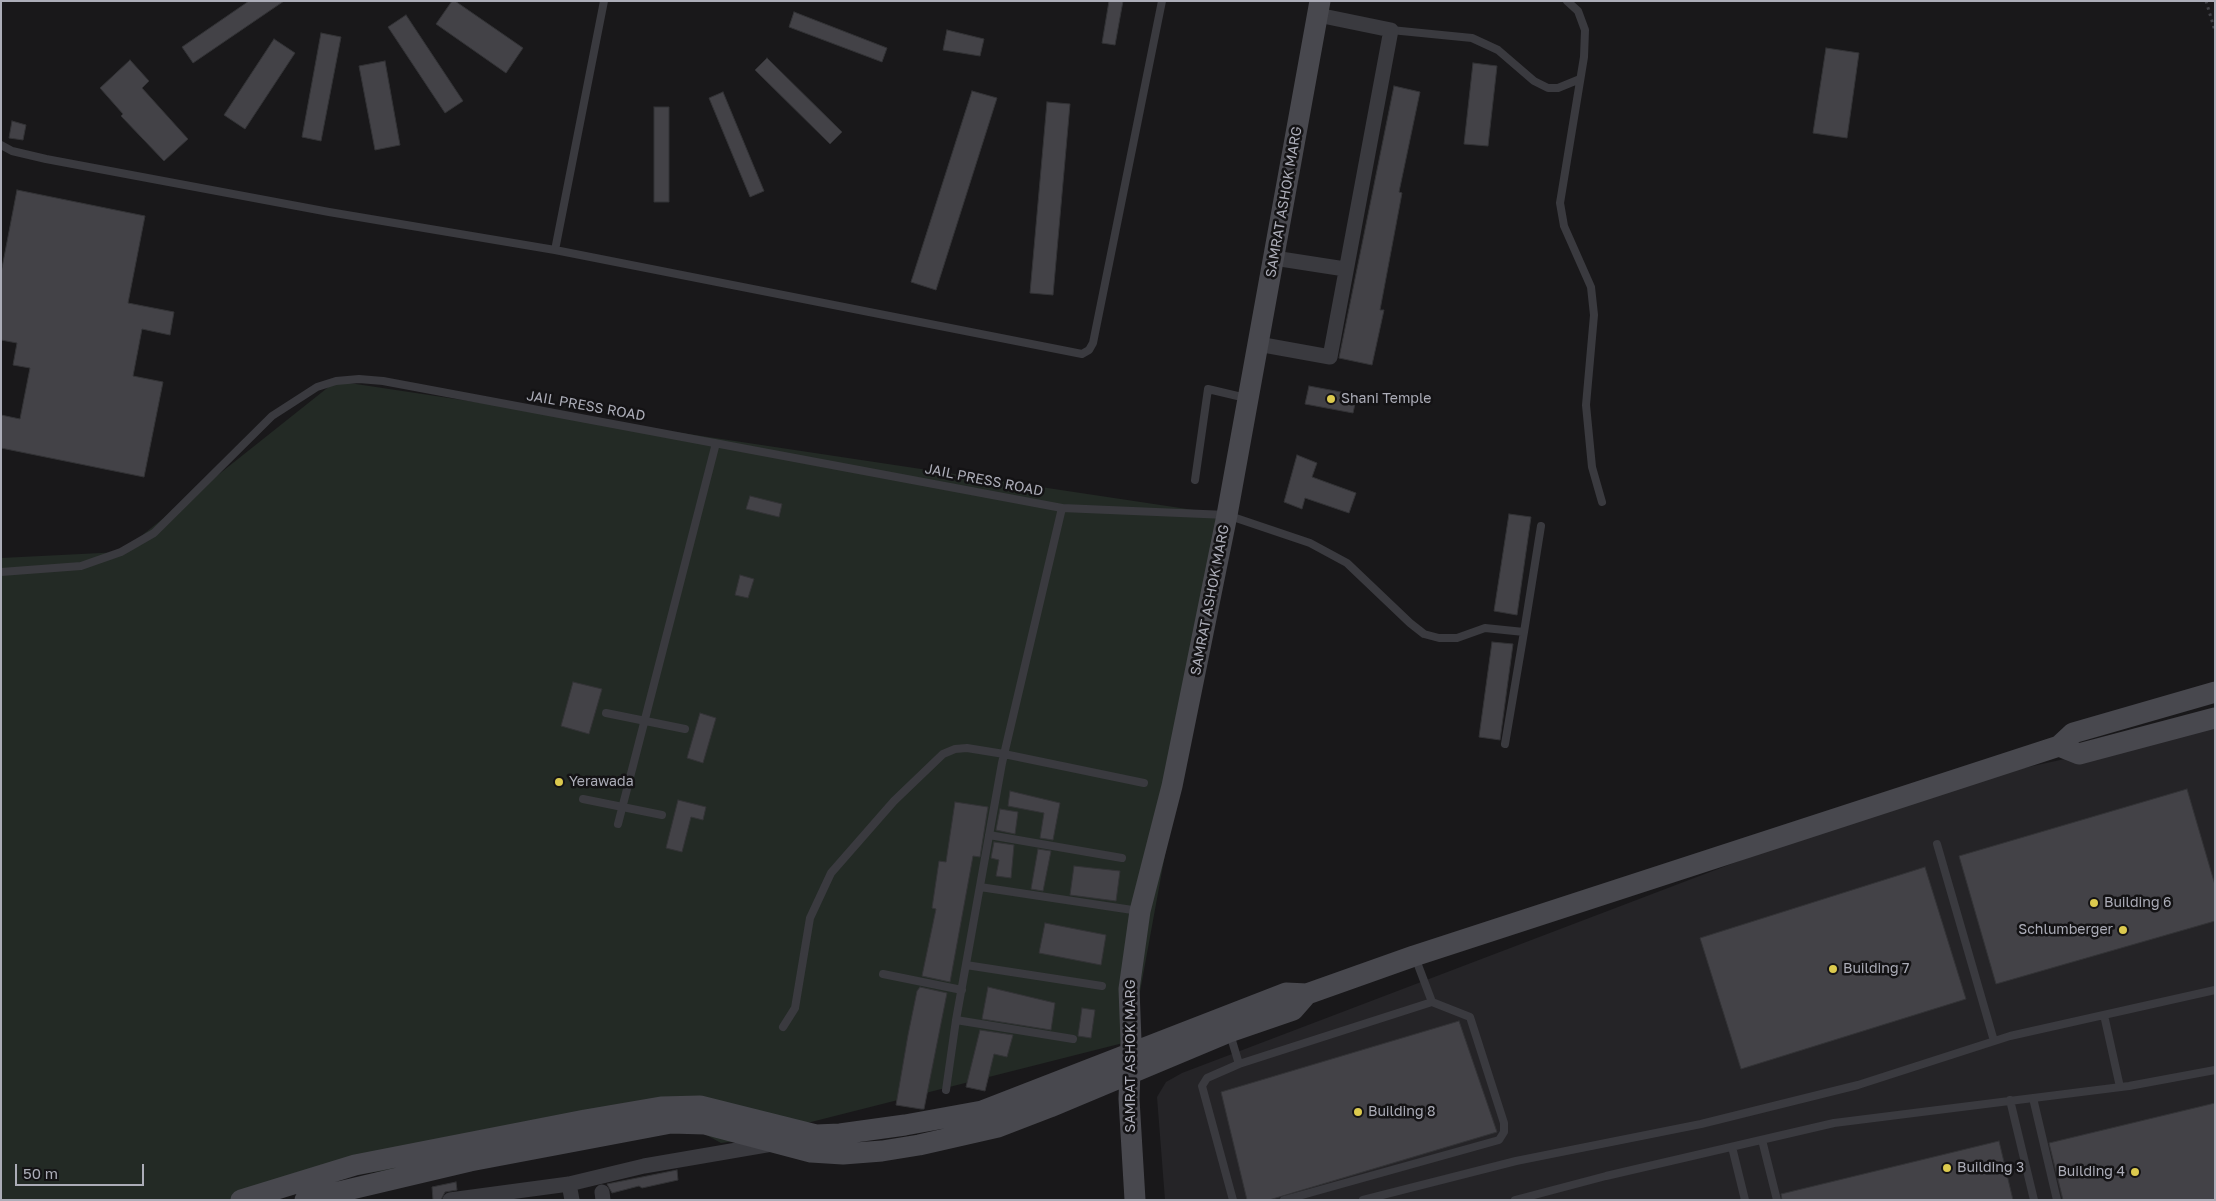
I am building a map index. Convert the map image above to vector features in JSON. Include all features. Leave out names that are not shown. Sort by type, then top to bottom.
[{"type":"street","points":[[1258,344],[1330,357],[1391,30],[1319,8]]},
{"type":"street","name":"SAMRAT ASHOK MARG","points":[[1135,1200],[1129,1098],[1131,1041],[1129,989],[1140,911],[1172,786],[1227,515],[1319,8]]},
{"type":"street","points":[[1274,258],[1345,269]]},
{"type":"street","points":[[305,1200],[470,1161],[671,1123],[705,1124],[810,1152],[843,1154],[882,1151],[919,1145],[998,1127],[1130,1062],[1286,993],[1307,994],[1414,956],[2059,746],[2073,733],[2215,692]]},
{"type":"street","points":[[2175,704],[2180,727]]},
{"type":"street","points":[[2059,746],[2079,754],[2215,718]]},
{"type":"street","points":[[240,1200],[355,1165],[446,1146],[661,1107],[700,1106],[816,1135],[905,1126],[982,1111],[1130,1062],[1229,1032],[1293,1010],[1307,994]]},
{"type":"street","points":[[450,1200],[507,1196],[569,1184],[644,1166],[776,1144]]},
{"type":"street","points":[[569,1184],[572,1200]]},
{"type":"lane","points":[[555,250],[604,1]]},
{"type":"lane","points":[[1,144],[12,151],[46,159],[329,212],[555,250],[1082,354],[1089,350],[1093,343],[1162,1]]},
{"type":"lane","points":[[1567,1],[1578,11],[1585,30],[1580,79],[1560,202],[1564,226],[1591,287],[1594,315],[1586,405],[1592,468],[1602,502]]},
{"type":"lane","points":[[1391,30],[1472,38],[1498,50],[1534,81],[1548,88],[1558,88],[1580,79]]},
{"type":"lane","name":"JAIL PRESS ROAD","points":[[1,572],[80,566],[121,552],[154,533],[272,416],[317,387],[336,381],[383,381],[1062,508],[1227,515],[1310,543],[1347,564],[1424,634],[1439,638],[1457,638],[1485,628],[1524,632]]},
{"type":"lane","points":[[1195,480],[1208,389],[1248,398]]},
{"type":"lane","points":[[618,824],[716,443]]},
{"type":"lane","points":[[946,1090],[956,1020],[1004,754],[1062,508]]},
{"type":"lane","points":[[1505,744],[1541,526]]},
{"type":"lane","points":[[606,713],[685,729]]},
{"type":"lane","points":[[783,1027],[795,1008],[810,918],[831,873],[894,801],[943,754],[955,749],[967,748],[1144,783]]},
{"type":"lane","points":[[583,799],[662,815]]},
{"type":"lane","points":[[990,834],[1122,858]]},
{"type":"lane","points":[[1937,844],[1994,1041]]},
{"type":"lane","points":[[980,887],[1140,911]]},
{"type":"lane","points":[[1414,956],[1432,1002]]},
{"type":"lane","points":[[966,965],[1102,986]]},
{"type":"lane","points":[[883,974],[962,990]]},
{"type":"lane","points":[[1363,1200],[1516,1161],[1701,1124],[1849,1088],[1994,1041],[2215,990]]},
{"type":"lane","points":[[1233,1200],[1202,1086],[1207,1078],[1239,1064],[1432,1002],[1470,1017],[1504,1123],[1504,1132],[1499,1140],[1284,1200]]},
{"type":"lane","points":[[2104,1015],[2120,1087]]},
{"type":"lane","points":[[956,1020],[1073,1039]]},
{"type":"lane","points":[[1229,1032],[1239,1064]]},
{"type":"lane","points":[[1516,1200],[1834,1123],[2120,1087],[2215,1070]]},
{"type":"lane","points":[[2033,1098],[2057,1200]]},
{"type":"lane","points":[[2010,1100],[2034,1200]]},
{"type":"lane","points":[[1762,1140],[1777,1200]]},
{"type":"lane","points":[[1732,1147],[1745,1200]]},
{"type":"path","points":[[2206,1],[2215,31]]},
{"type":"shaded area","points":[[336,381],[1227,515],[1131,1041],[736,1141],[721,1143],[701,1132],[699,1114],[463,1160],[279,1185],[238,1200],[1,1200],[1,558],[121,552]]},
{"type":"shaded area","points":[[2215,726],[2215,1200],[1165,1200],[1157,1097],[1166,1082],[1182,1073],[1928,789]]},
{"type":"building","points":[[249,1],[284,1],[193,63],[182,47]]},
{"type":"building","points":[[452,1],[455,1],[523,48],[506,73],[436,24]]},
{"type":"building","points":[[1109,1],[1123,1],[1115,45],[1102,43]]},
{"type":"building","points":[[794,12],[887,48],[882,62],[789,27]]},
{"type":"building","points":[[406,15],[463,101],[445,113],[388,27]]},
{"type":"building","points":[[947,30],[984,39],[980,56],[943,50]]},
{"type":"building","points":[[321,33],[341,37],[321,141],[302,137]]},
{"type":"building","points":[[274,39],[295,53],[245,129],[224,115]]},
{"type":"building","points":[[1826,48],[1859,53],[1847,138],[1813,133]]},
{"type":"building","points":[[767,58],[842,132],[830,144],[755,70]]},
{"type":"building","points":[[130,60],[149,81],[142,88],[188,139],[164,161],[121,116],[123,114],[100,88]]},
{"type":"building","points":[[385,61],[400,145],[375,150],[359,66]]},
{"type":"building","points":[[1473,63],[1497,66],[1488,146],[1464,144]]},
{"type":"building","points":[[1394,86],[1420,92],[1399,192],[1402,193],[1380,310],[1384,310],[1372,365],[1339,358]]},
{"type":"building","points":[[972,91],[997,98],[936,290],[911,282]]},
{"type":"building","points":[[723,92],[764,191],[750,197],[709,98]]},
{"type":"building","points":[[1047,102],[1070,104],[1053,295],[1030,293]]},
{"type":"building","points":[[654,107],[669,107],[669,202],[654,202]]},
{"type":"building","points":[[12,121],[26,125],[23,140],[9,138]]},
{"type":"building","points":[[17,190],[145,216],[128,303],[174,312],[170,335],[142,329],[133,376],[163,382],[144,477],[1,448],[1,415],[20,419],[30,368],[13,365],[17,343],[1,340],[1,273]]},
{"type":"building","name":"Shani Temple","points":[[1309,386],[1357,395],[1353,413],[1305,404]]},
{"type":"building","points":[[1297,455],[1317,463],[1312,477],[1356,493],[1349,513],[1305,498],[1302,509],[1284,502]]},
{"type":"building","points":[[750,496],[782,504],[779,517],[746,509]]},
{"type":"building","points":[[1509,514],[1531,517],[1517,615],[1494,611]]},
{"type":"building","points":[[740,575],[754,579],[748,598],[735,595]]},
{"type":"building","points":[[1492,642],[1513,644],[1500,740],[1479,737]]},
{"type":"building","points":[[573,682],[602,689],[589,734],[561,726]]},
{"type":"building","points":[[700,713],[716,718],[703,763],[687,758]]},
{"type":"building","name":"Building 6","points":[[2187,789],[2215,885],[2215,921],[1996,984],[1959,856]]},
{"type":"building","points":[[1010,791],[1060,803],[1053,840],[1040,838],[1044,813],[1008,806]]},
{"type":"building","points":[[678,800],[706,807],[703,820],[691,817],[682,852],[666,848]]},
{"type":"building","points":[[955,802],[988,807],[980,857],[973,856],[950,982],[922,976],[936,909],[932,908],[939,861],[946,862]]},
{"type":"building","points":[[1000,809],[1018,812],[1015,834],[996,830]]},
{"type":"building","points":[[994,842],[1014,845],[1011,878],[996,876],[999,860],[991,858]]},
{"type":"building","points":[[1038,849],[1051,851],[1043,891],[1031,889]]},
{"type":"building","points":[[1074,866],[1120,871],[1116,901],[1070,895]]},
{"type":"building","name":"Building 7","points":[[1925,867],[1966,999],[1741,1069],[1700,938]]},
{"type":"building","points":[[1045,923],[1106,935],[1101,965],[1039,953]]},
{"type":"building","points":[[920,987],[947,993],[924,1109],[896,1105],[908,1035],[917,991]]},
{"type":"building","points":[[988,987],[1055,1003],[1051,1030],[982,1019]]},
{"type":"building","points":[[1082,1008],[1095,1010],[1091,1038],[1078,1036]]},
{"type":"building","name":"Building 8","points":[[1459,1021],[1497,1132],[1269,1200],[1247,1200],[1221,1092]]},
{"type":"building","points":[[980,1030],[1013,1035],[1007,1057],[994,1054],[985,1091],[966,1087]]},
{"type":"building","name":"Building 4","points":[[2215,1103],[2215,1200],[2063,1200],[2049,1143]]},
{"type":"building","name":"Building 3","points":[[1999,1141],[2013,1200],[1782,1200],[1781,1194]]},
{"type":"building","points":[[677,1170],[678,1180],[642,1188],[639,1186],[612,1193],[607,1184]]},
{"type":"building","points":[[456,1182],[457,1190],[445,1192],[441,1200],[433,1200],[432,1187]]},
{"type":"place","name":"Shani Temple","points":[[1331,399]]},
{"type":"place","name":"Yerawada","points":[[559,782]]},
{"type":"place","name":"Building 6","points":[[2094,903]]},
{"type":"place","name":"Schlumberger","points":[[2123,930]]},
{"type":"place","name":"Building 7","points":[[1833,969]]},
{"type":"place","name":"Building 8","points":[[1358,1112]]},
{"type":"place","name":"Building 3","points":[[1947,1168]]},
{"type":"place","name":"Building 4","points":[[2135,1172]]}]
